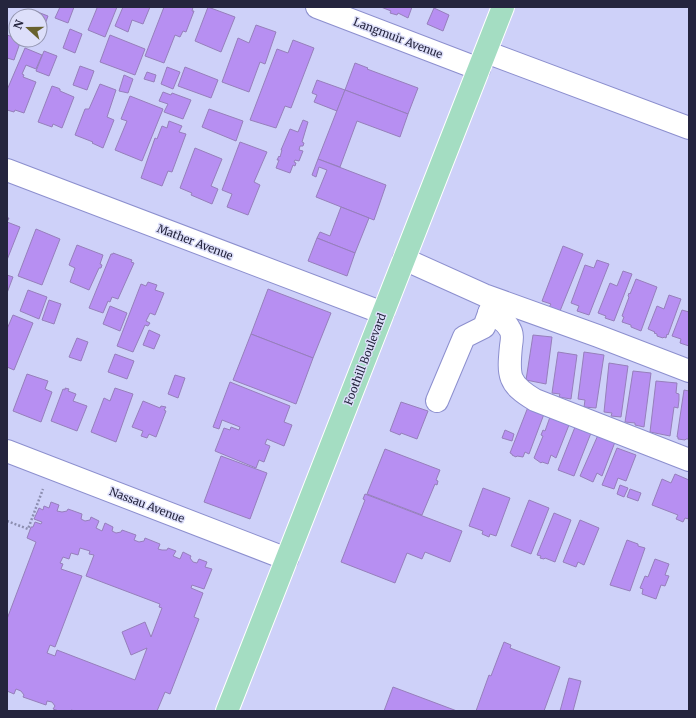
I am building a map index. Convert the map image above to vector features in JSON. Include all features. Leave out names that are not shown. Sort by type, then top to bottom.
[{"type":"main road","name":"Foothill Boulevard","points":[[227,711],[503,7]]},
{"type":"street","name":"Langmuir Avenue","points":[[317,7],[689,128]]},
{"type":"street","name":"Mather Avenue","points":[[7,170],[383,313]]},
{"type":"street","points":[[404,260],[492,306],[598,336],[689,371]]},
{"type":"street","points":[[437,401],[464,337],[484,327],[492,306]]},
{"type":"street","points":[[492,306],[510,329],[512,338],[510,374],[513,384],[520,391],[535,400],[689,460]]},
{"type":"street","name":"Nassau Avenue","points":[[7,451],[287,559]]},
{"type":"path","points":[[7,521],[28,529],[51,468]]},
{"type":"building","points":[[60,7],[74,7],[68,23],[55,18]]},
{"type":"building","points":[[96,7],[117,7],[105,37],[88,30],[97,8]]},
{"type":"building","points":[[123,7],[150,7],[143,24],[132,20],[128,32],[115,26]]},
{"type":"building","points":[[164,7],[193,7],[192,11],[194,11],[186,32],[183,31],[180,37],[175,35],[164,63],[145,56]]},
{"type":"building","points":[[208,7],[235,17],[221,52],[195,41]]},
{"type":"building","points":[[381,7],[412,7],[408,18],[398,13],[397,15],[390,13],[391,11]]},
{"type":"building","points":[[434,8],[449,15],[443,31],[427,24]]},
{"type":"building","points":[[256,25],[276,32],[265,64],[260,62],[249,92],[222,82],[238,38],[249,43]]},
{"type":"building","points":[[70,29],[82,34],[75,53],[63,48]]},
{"type":"building","points":[[7,35],[8,48],[18,48],[14,60],[7,58]]},
{"type":"building","points":[[110,35],[145,49],[135,75],[100,62]]},
{"type":"building","points":[[293,40],[314,48],[291,108],[285,106],[276,128],[250,120],[277,49],[288,53]]},
{"type":"building","points":[[25,48],[42,55],[36,69],[26,65],[22,74],[24,75],[23,77],[36,82],[24,113],[15,110],[14,112],[7,110],[7,90]]},
{"type":"building","points":[[44,51],[57,56],[49,76],[36,71]]},
{"type":"building","points":[[355,63],[418,88],[408,114],[345,90]]},
{"type":"building","points":[[80,66],[94,71],[87,90],[73,85]]},
{"type":"building","points":[[167,67],[180,72],[173,89],[161,84]]},
{"type":"building","points":[[185,67],[218,80],[211,98],[178,86]]},
{"type":"building","points":[[147,72],[156,75],[154,82],[144,79]]},
{"type":"building","points":[[124,75],[133,79],[128,93],[119,91]]},
{"type":"building","points":[[317,80],[345,90],[337,111],[314,102],[317,95],[312,93]]},
{"type":"building","points":[[100,84],[116,90],[107,117],[114,120],[103,148],[92,143],[93,142],[75,135],[85,109],[89,109]]},
{"type":"building","points":[[52,86],[74,97],[62,128],[53,124],[52,127],[38,122]]},
{"type":"building","points":[[345,90],[408,114],[400,137],[357,121],[340,167],[318,159]]},
{"type":"building","points":[[163,92],[171,95],[172,93],[191,100],[183,119],[164,112],[168,104],[159,101]]},
{"type":"building","points":[[130,96],[163,109],[142,161],[115,150],[127,121],[121,119]]},
{"type":"building","points":[[209,109],[243,121],[236,141],[202,127]]},
{"type":"building","points":[[303,120],[308,122],[302,142],[304,143],[303,146],[300,146],[299,150],[303,151],[299,161],[295,160],[295,166],[293,165],[290,173],[276,168],[279,160],[277,160],[279,156],[280,157],[281,150],[290,129],[298,132]]},
{"type":"building","points":[[169,121],[182,126],[179,132],[186,134],[172,172],[168,171],[162,186],[141,178],[155,138],[157,139],[162,126],[167,128]]},
{"type":"building","points":[[240,142],[267,152],[254,182],[260,185],[248,215],[227,207],[232,194],[222,190]]},
{"type":"building","points":[[195,148],[222,159],[211,186],[218,189],[212,204],[191,195],[192,193],[180,188]]},
{"type":"building","points":[[318,159],[386,185],[374,220],[316,197],[327,170],[319,167],[316,177],[312,175]]},
{"type":"building","points":[[341,207],[369,218],[355,253],[317,238],[320,232],[330,236]]},
{"type":"building","points":[[7,222],[20,227],[7,260]]},
{"type":"building","points":[[36,229],[60,239],[42,285],[18,276]]},
{"type":"building","points":[[317,238],[355,253],[347,276],[308,261]]},
{"type":"building","points":[[77,245],[103,255],[100,264],[102,265],[101,268],[99,268],[89,290],[70,282],[75,268],[69,265]]},
{"type":"building","points":[[563,246],[583,254],[560,311],[549,307],[551,304],[542,301]]},
{"type":"building","points":[[113,253],[132,260],[131,262],[134,263],[118,299],[112,297],[110,302],[108,301],[103,313],[89,308],[111,254]]},
{"type":"building","points":[[597,260],[609,264],[589,315],[577,311],[579,306],[571,303],[585,265],[594,268]]},
{"type":"building","points":[[623,271],[632,274],[614,321],[605,318],[606,316],[598,313],[610,283],[617,286]]},
{"type":"building","points":[[7,275],[13,277],[7,293]]},
{"type":"building","points":[[636,279],[657,287],[641,331],[622,322],[624,317],[622,316],[629,297],[628,296]]},
{"type":"building","points":[[148,282],[157,285],[155,290],[164,293],[155,315],[150,313],[146,321],[150,323],[148,326],[145,325],[133,352],[117,346],[141,284],[146,286]]},
{"type":"building","points":[[268,289],[331,313],[313,358],[251,334]]},
{"type":"building","points":[[28,290],[47,297],[39,319],[20,311]]},
{"type":"building","points":[[669,295],[681,299],[668,335],[667,334],[666,338],[663,338],[657,336],[657,334],[654,333],[655,332],[648,329],[657,306],[664,309]]},
{"type":"building","points":[[49,300],[61,304],[54,324],[42,320]]},
{"type":"building","points":[[110,306],[127,313],[120,331],[103,324]]},
{"type":"building","points":[[682,310],[689,312],[689,346],[680,343],[681,339],[672,336]]},
{"type":"building","points":[[13,315],[33,323],[14,370],[7,367],[7,329]]},
{"type":"building","points":[[149,330],[160,335],[154,349],[143,345]]},
{"type":"building","points":[[251,334],[313,358],[296,404],[233,380]]},
{"type":"building","points":[[533,335],[552,337],[546,384],[526,380]]},
{"type":"building","points":[[77,338],[88,342],[81,361],[69,357]]},
{"type":"building","points":[[558,352],[577,355],[571,399],[559,397],[560,394],[552,393]]},
{"type":"building","points":[[584,352],[604,355],[596,408],[584,407],[585,400],[578,399]]},
{"type":"building","points":[[115,354],[134,361],[127,379],[108,372]]},
{"type":"building","points":[[609,363],[628,366],[621,417],[611,416],[612,413],[604,412]]},
{"type":"building","points":[[633,371],[651,373],[644,427],[635,425],[635,423],[625,422]]},
{"type":"building","points":[[27,374],[48,381],[45,389],[52,392],[41,422],[13,411]]},
{"type":"building","points":[[175,375],[185,378],[178,398],[168,394]]},
{"type":"building","points":[[656,381],[677,383],[676,393],[679,394],[678,408],[674,407],[670,436],[650,432]]},
{"type":"building","points":[[230,382],[290,406],[284,422],[292,425],[284,446],[267,439],[265,444],[270,446],[264,462],[259,460],[256,468],[215,451],[224,428],[230,430],[231,427],[239,430],[240,427],[222,420],[219,429],[213,427]]},
{"type":"building","points":[[65,388],[76,394],[73,401],[87,406],[77,431],[51,421],[63,389],[65,390]]},
{"type":"building","points":[[115,388],[133,394],[116,442],[91,432],[104,398],[110,401]]},
{"type":"building","points":[[684,390],[689,391],[689,439],[685,440],[678,439],[677,437]]},
{"type":"building","points":[[143,401],[160,408],[161,406],[166,407],[164,410],[166,411],[156,437],[149,434],[147,438],[141,436],[143,431],[132,427]]},
{"type":"building","points":[[401,402],[428,411],[417,439],[401,433],[400,435],[390,431]]},
{"type":"building","points":[[528,407],[544,414],[529,454],[525,452],[523,457],[516,457],[510,453]]},
{"type":"building","points":[[550,417],[569,425],[556,458],[551,455],[548,464],[541,463],[534,458],[543,436],[541,435],[543,430],[545,431]]},
{"type":"building","points":[[575,427],[591,433],[574,476],[558,470]]},
{"type":"building","points":[[505,430],[514,434],[512,441],[502,438]]},
{"type":"building","points":[[598,435],[615,442],[602,476],[597,473],[593,482],[580,476]]},
{"type":"building","points":[[617,448],[636,455],[626,481],[618,478],[614,489],[602,485]]},
{"type":"building","points":[[385,449],[440,470],[436,480],[438,481],[437,485],[435,484],[422,515],[367,494]]},
{"type":"building","points":[[221,456],[267,473],[250,519],[204,502]]},
{"type":"building","points":[[675,474],[689,480],[689,519],[685,518],[683,522],[676,519],[678,515],[652,505],[662,479],[671,483]]},
{"type":"building","points":[[620,485],[628,488],[624,497],[617,494]]},
{"type":"building","points":[[483,488],[510,498],[496,536],[490,534],[489,537],[482,534],[483,531],[469,526]]},
{"type":"building","points":[[630,489],[641,493],[638,501],[627,497]]},
{"type":"building","points":[[365,494],[462,531],[450,562],[425,552],[422,559],[407,553],[395,583],[341,562],[365,500],[363,499]]},
{"type":"building","points":[[529,500],[549,508],[531,554],[511,546]]},
{"type":"building","points":[[51,502],[59,505],[57,511],[62,512],[67,511],[68,509],[82,514],[81,519],[85,521],[90,520],[91,517],[99,521],[96,528],[102,531],[105,523],[113,527],[112,531],[116,533],[121,532],[122,530],[136,535],[134,540],[139,542],[144,541],[145,538],[160,544],[158,549],[167,550],[168,548],[176,551],[173,556],[180,559],[183,552],[191,556],[190,558],[193,562],[197,563],[199,559],[207,562],[205,567],[212,569],[204,589],[192,585],[191,588],[203,593],[194,617],[199,619],[170,694],[165,692],[157,711],[59,711],[53,709],[55,706],[52,702],[47,701],[46,705],[23,697],[24,695],[21,691],[16,689],[14,694],[7,691],[7,619],[36,542],[27,538],[31,527],[33,527],[35,522],[41,524],[42,522],[34,519],[39,508],[43,510],[44,506],[49,508]],"holes":[[[80,548],[90,551],[89,554],[94,555],[86,576],[160,604],[159,607],[162,608],[151,637],[145,622],[122,632],[131,655],[147,648],[135,680],[57,650],[55,656],[47,653],[50,645],[55,647],[82,576],[61,569],[63,564],[60,563],[63,557],[69,559],[71,553],[78,555]]]},
{"type":"building","points":[[554,513],[571,520],[555,562],[545,558],[540,558],[541,556],[537,555]]},
{"type":"building","points":[[580,520],[599,528],[584,565],[578,562],[576,567],[563,562]]},
{"type":"building","points":[[627,540],[645,548],[630,591],[610,585]]},
{"type":"building","points":[[655,559],[669,564],[665,575],[669,576],[665,586],[661,585],[656,599],[642,594],[643,589],[640,588],[645,576],[648,577]]},
{"type":"building","points":[[504,642],[511,645],[510,648],[560,667],[544,711],[476,711],[489,675],[491,676]]},
{"type":"building","points":[[569,678],[581,681],[573,711],[560,711]]},
{"type":"building","points":[[393,687],[457,711],[384,711]]}]
